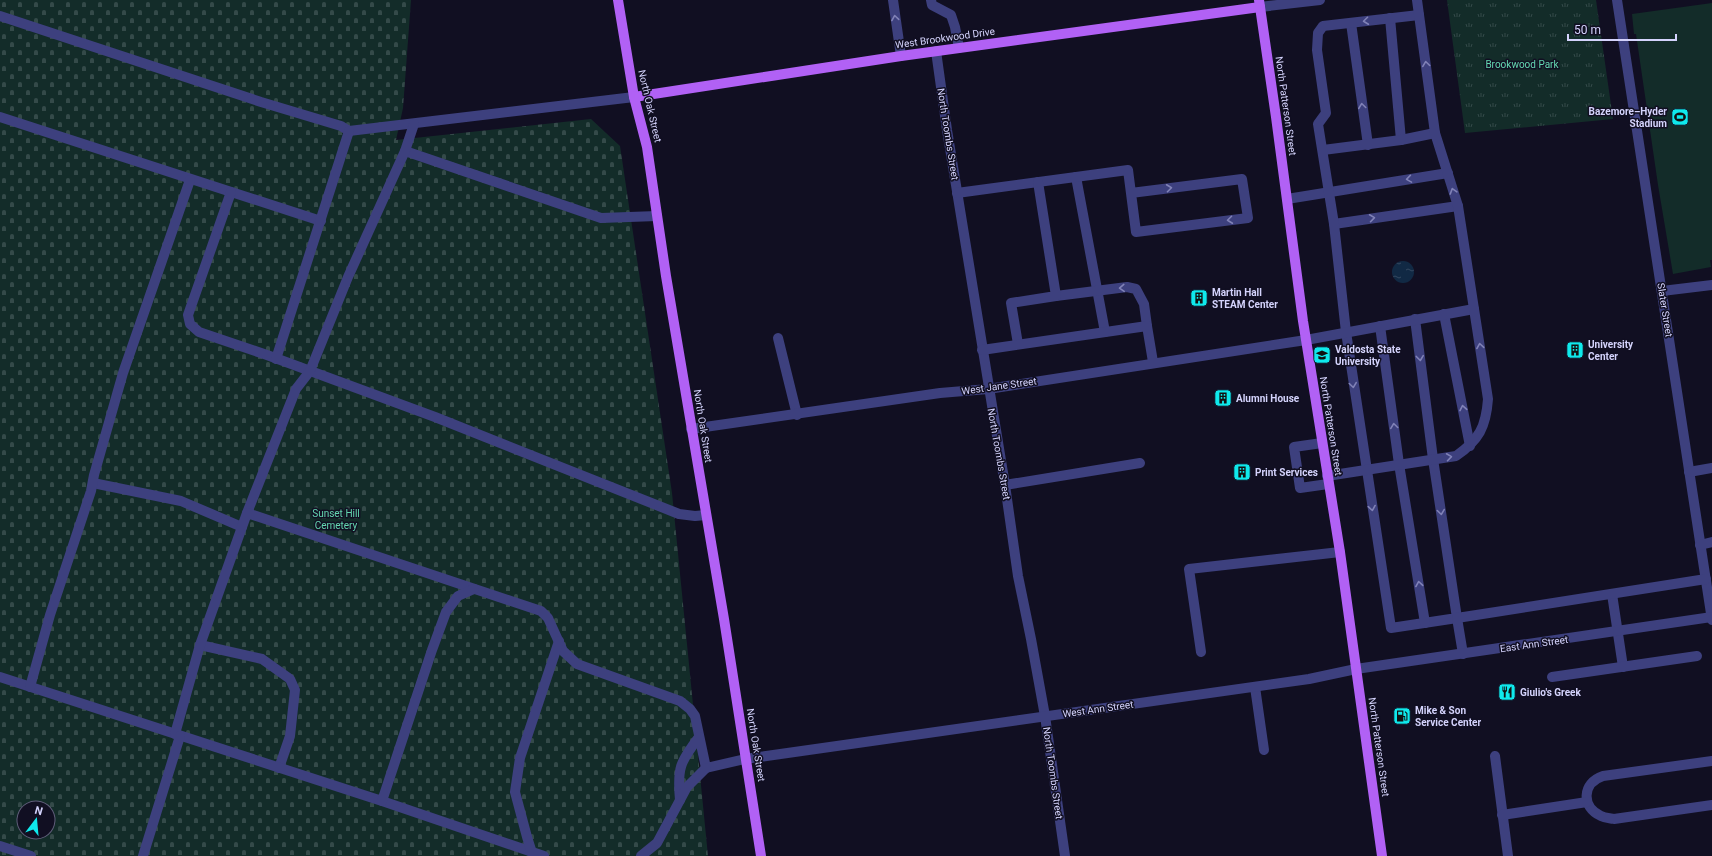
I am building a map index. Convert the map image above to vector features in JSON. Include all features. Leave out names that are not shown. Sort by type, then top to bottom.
[{"type":"main road","name":"North Oak Street","points":[[618,0],[634,97],[647,148],[691,429],[761,856]]},
{"type":"main road","name":"West Brookwood Drive","points":[[634,97],[901,56],[1259,4]]},
{"type":"main road","name":"North Patterson Street","points":[[1259,4],[1306,340],[1340,552],[1382,856]]},
{"type":"street","points":[[893,0],[901,56]]},
{"type":"street","points":[[931,0],[932,5],[951,15],[959,48]]},
{"type":"street","points":[[1259,4],[1320,0]]},
{"type":"street","points":[[1322,443],[1294,447],[1300,488],[1366,469],[1456,456],[1470,446],[1480,434],[1487,416],[1488,399],[1458,206],[1435,133],[1416,0]]},
{"type":"street","name":"Slater Street","points":[[1618,0],[1712,620]]},
{"type":"street","points":[[1419,15],[1323,26],[1318,32],[1317,50],[1326,112],[1318,124],[1334,224],[1346,332],[1390,628],[1706,579]]},
{"type":"street","points":[[0,16],[261,102],[340,126],[350,132],[634,97]]},
{"type":"street","points":[[1390,18],[1401,140]]},
{"type":"street","points":[[1351,23],[1368,145]]},
{"type":"street","name":"North Toombs Street","points":[[936,51],[1018,576],[1045,716],[1065,856]]},
{"type":"street","points":[[0,117],[190,180],[321,221]]},
{"type":"street","points":[[143,856],[177,735],[200,645],[247,513],[296,389],[310,371],[348,277],[405,151],[414,124]]},
{"type":"street","points":[[276,359],[350,132]]},
{"type":"street","points":[[1323,150],[1401,140],[1435,133]]},
{"type":"street","points":[[405,151],[600,218],[657,216]]},
{"type":"street","points":[[957,193],[1128,170],[1136,232],[1248,218],[1242,179],[1131,193]]},
{"type":"street","points":[[1287,199],[1448,173]]},
{"type":"street","points":[[1076,177],[1105,332]]},
{"type":"street","points":[[30,687],[50,615],[93,483],[125,367],[190,180]]},
{"type":"street","points":[[1038,182],[1056,296]]},
{"type":"street","points":[[231,192],[188,315],[190,324],[199,332],[310,371],[478,434],[679,514],[695,516],[706,515]]},
{"type":"street","points":[[1334,224],[1458,206]]},
{"type":"street","points":[[1662,291],[1712,284]]},
{"type":"street","points":[[1018,344],[1011,303],[1127,286],[1136,290],[1144,304],[1153,362]]},
{"type":"street","name":"West Jane Street","points":[[691,429],[797,415],[940,393],[988,388],[1306,340],[1474,308]]},
{"type":"street","points":[[1444,314],[1470,446]]},
{"type":"street","points":[[1415,319],[1433,459],[1462,654]]},
{"type":"street","points":[[982,350],[1147,326]]},
{"type":"street","points":[[1380,326],[1399,464],[1425,623]]},
{"type":"street","points":[[778,338],[797,415]]},
{"type":"street","points":[[1005,485],[1140,463]]},
{"type":"street","points":[[1690,472],[1712,468]]},
{"type":"street","points":[[93,483],[180,501],[242,527]]},
{"type":"street","points":[[247,513],[541,611],[548,618],[563,651],[577,664],[680,701],[690,708],[695,716],[706,768],[687,787],[657,844],[641,856]]},
{"type":"street","points":[[1700,545],[1712,542]]},
{"type":"street","points":[[1201,652],[1189,569],[1340,552]]},
{"type":"street","points":[[382,802],[446,612],[458,596],[474,589]]},
{"type":"street","points":[[1612,594],[1623,666]]},
{"type":"street","name":"East Ann Street","points":[[1356,669],[1618,632],[1712,617]]},
{"type":"street","points":[[533,854],[527,838],[515,792],[520,758],[559,641]]},
{"type":"street","points":[[200,645],[262,659],[290,679],[294,690],[290,736],[280,768]]},
{"type":"street","points":[[1552,677],[1697,656]]},
{"type":"street","name":"West Ann Street","points":[[706,768],[745,759],[1309,679],[1356,669]]},
{"type":"street","points":[[0,677],[280,768],[533,854],[544,856]]},
{"type":"street","points":[[1255,686],[1264,750]]},
{"type":"street","points":[[680,800],[678,785],[680,767],[689,750],[699,737]]},
{"type":"street","points":[[1495,756],[1508,856]]},
{"type":"street","points":[[1712,760],[1603,776],[1595,779],[1587,789],[1587,802],[1594,811],[1602,817],[1614,819],[1712,805]]},
{"type":"street","points":[[1502,814],[1587,802]]},
{"type":"street","points":[[0,846],[31,856]]},
{"type":"green space","name":"Sunset Hill Cemetery","points":[[0,0],[411,0],[403,108],[396,140],[591,119],[620,146],[672,493],[708,856],[0,856]]},
{"type":"green space","name":"Brookwood Park","points":[[1447,0],[1596,0],[1613,119],[1465,133]]},
{"type":"green space","name":"Bazemore–Hyder Stadium","points":[[1712,3],[1711,267],[1673,274],[1632,14]]},
{"type":"water","points":[[1403,261],[1411,264],[1414,272],[1411,280],[1403,283],[1395,280],[1392,272],[1395,264]]},
{"type":"place","name":"Bazemore–Hyder Stadium","points":[[1680,117]]},
{"type":"place","name":"Martin Hall STEAM Center","points":[[1199,298]]},
{"type":"place","name":"University Center","points":[[1575,350]]},
{"type":"place","name":"Valdosta State University","points":[[1322,355]]},
{"type":"place","name":"Alumni House","points":[[1223,398]]},
{"type":"place","name":"Print Services","points":[[1242,472]]},
{"type":"place","name":"Giulio's Greek","points":[[1507,692]]},
{"type":"place","name":"Mike & Son Service Center","points":[[1402,716]]}]
